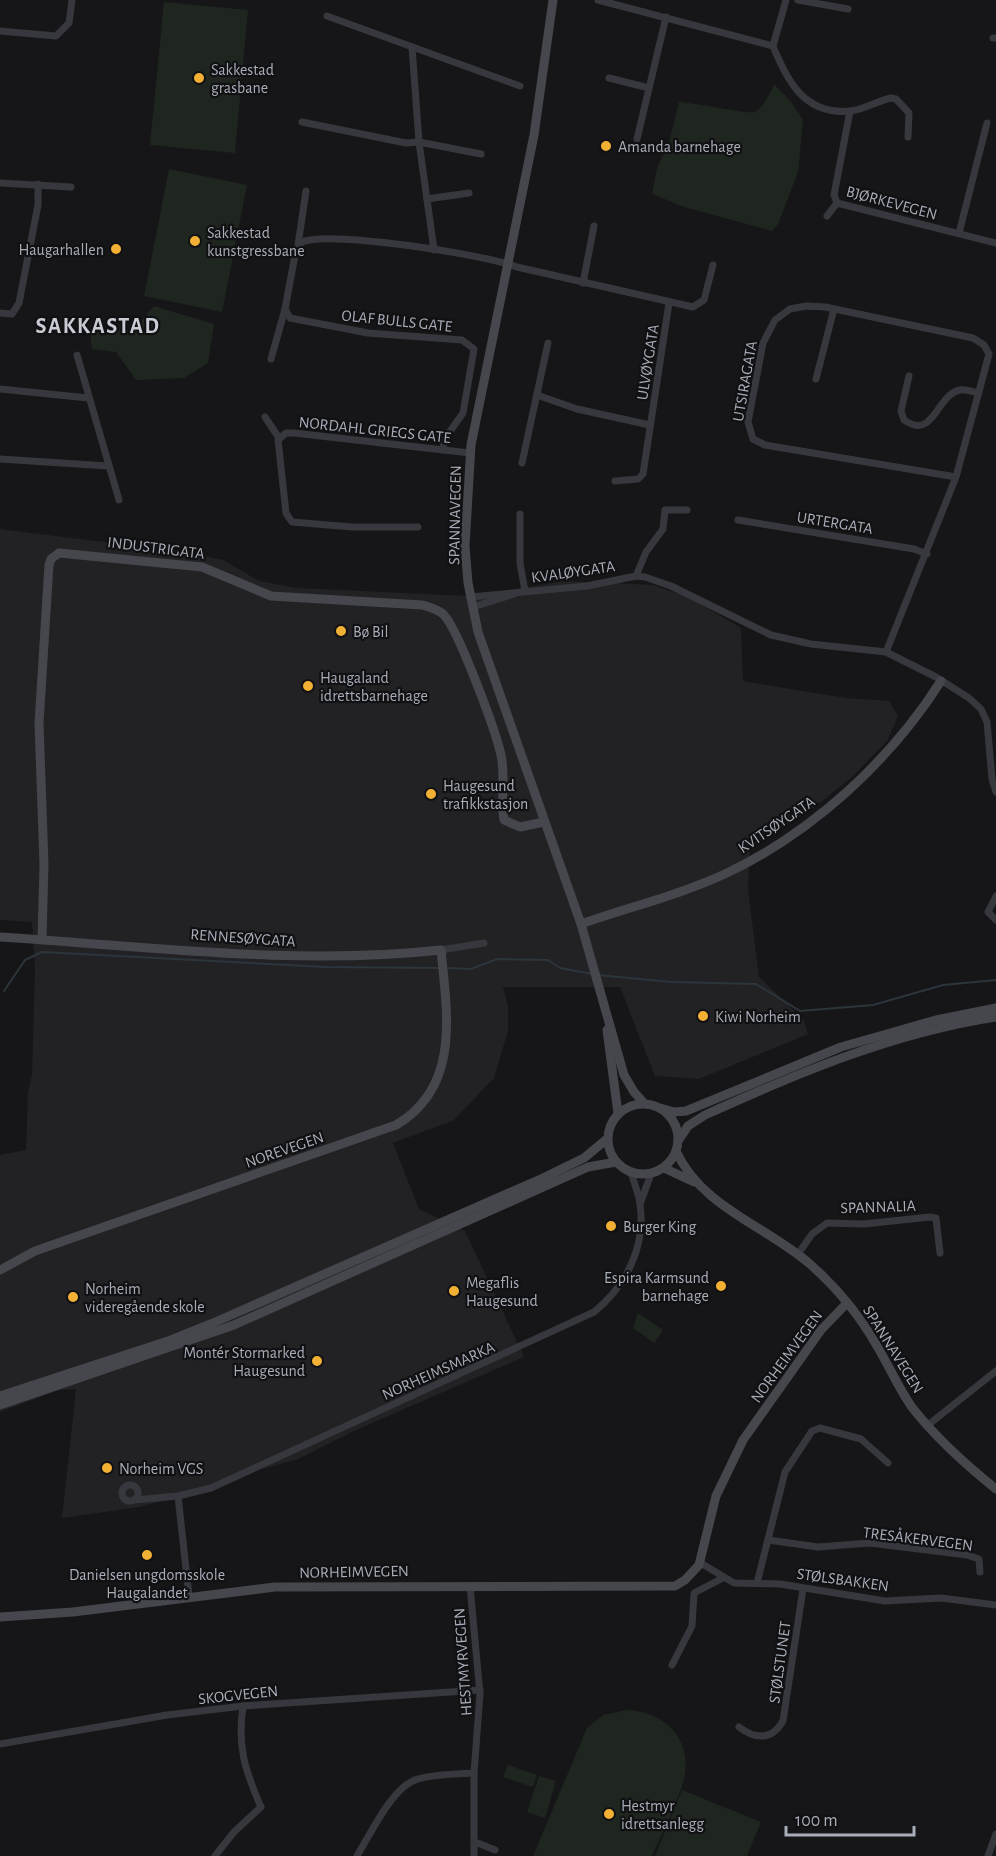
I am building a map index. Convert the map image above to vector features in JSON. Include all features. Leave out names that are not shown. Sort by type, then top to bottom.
[{"type":"main road","name":"SPANNAVEGEN","points":[[553,0],[543,84],[470,453],[465,546],[472,602],[503,708],[581,924],[607,1016]]},
{"type":"main road","name":"INDUSTRIGATA","points":[[42,939],[44,864],[39,723],[49,565],[52,557],[59,553],[202,567],[271,596],[422,605],[435,609],[444,614],[455,633],[497,741],[503,765],[504,820],[520,827],[544,822]]},
{"type":"main road","name":"KVITSØYGATA","points":[[581,924],[726,873],[794,832],[834,801],[880,760],[941,681]]},
{"type":"main road","name":"RENNESØYGATA","points":[[0,937],[307,956],[401,954],[441,950]]},
{"type":"main road","name":"NOREVEGEN","points":[[0,1270],[35,1251],[385,1131],[411,1115],[433,1091],[445,1061],[447,1040],[441,950]]},
{"type":"main road","points":[[996,1008],[925,1022],[841,1047],[686,1111],[674,1112],[644,1103],[633,1105],[618,1113],[609,1128],[607,1139],[610,1152],[616,1162],[631,1172],[651,1173],[663,1168],[688,1126],[705,1115],[843,1056],[917,1033],[996,1017]]},
{"type":"main road","points":[[607,1016],[628,1084],[644,1103]]},
{"type":"main road","points":[[607,1016],[618,1113]]},
{"type":"main road","points":[[660,1108],[674,1122],[677,1146]]},
{"type":"main road","points":[[0,1396],[171,1340],[244,1310],[543,1178],[584,1158],[607,1139]]},
{"type":"main road","name":"SPANNAVEGEN","points":[[677,1146],[687,1170],[703,1188]]},
{"type":"main road","points":[[0,1405],[214,1332],[588,1167],[616,1162]]},
{"type":"main road","name":"SPANNAVEGEN","points":[[663,1168],[681,1174],[703,1188],[734,1214],[798,1254],[847,1303],[867,1329],[911,1405],[927,1425],[996,1489]]},
{"type":"main road","name":"NORHEIMVEGEN","points":[[0,1617],[73,1612],[189,1596],[323,1585],[675,1586],[686,1580],[699,1562],[716,1496],[743,1440],[821,1330],[847,1303]]},
{"type":"street","points":[[0,31],[56,36],[69,23],[72,0]]},
{"type":"street","points":[[598,0],[773,46]]},
{"type":"street","points":[[786,0],[773,46],[785,78],[799,94],[829,109],[850,111],[891,98],[896,99],[909,113],[908,137]]},
{"type":"street","points":[[798,0],[848,9]]},
{"type":"street","points":[[327,16],[520,86]]},
{"type":"street","points":[[637,139],[666,17]]},
{"type":"street","points":[[412,47],[419,142],[434,250]]},
{"type":"street","points":[[609,78],[649,88]]},
{"type":"street","name":"BJØRKEVEGEN","points":[[850,111],[834,195],[837,203],[996,243]]},
{"type":"street","points":[[302,122],[406,143],[419,142],[481,154]]},
{"type":"street","points":[[959,233],[987,123]]},
{"type":"street","points":[[0,183],[71,187]]},
{"type":"street","points":[[0,313],[12,314],[19,303],[38,205],[38,184]]},
{"type":"street","points":[[271,359],[285,309],[306,191]]},
{"type":"street","points":[[427,199],[469,194]]},
{"type":"street","points":[[827,216],[837,203]]},
{"type":"street","points":[[583,283],[594,226]]},
{"type":"street","points":[[298,245],[314,239],[376,242],[489,258],[508,263]]},
{"type":"street","name":"ULVØYGATA","points":[[508,263],[583,283],[693,307],[702,303],[713,266]]},
{"type":"street","name":"ULVØYGATA","points":[[615,481],[641,477],[669,303]]},
{"type":"street","name":"UTSIRAGATA","points":[[886,652],[956,477],[989,354],[979,340],[834,309],[806,306],[797,308],[782,314],[769,327],[763,343],[748,422],[749,434],[765,445],[956,477]]},
{"type":"street","name":"OLAF BULLS GATE","points":[[285,309],[290,318],[295,321],[368,333],[462,340],[471,345],[474,355],[463,413],[446,437],[442,450]]},
{"type":"street","points":[[816,379],[834,309]]},
{"type":"street","points":[[522,463],[548,343]]},
{"type":"street","points":[[77,355],[119,500]]},
{"type":"street","points":[[909,376],[901,411],[904,420],[915,425],[921,426],[930,421],[952,393],[963,389],[979,393]]},
{"type":"street","points":[[0,389],[88,398]]},
{"type":"street","name":"ULVØYGATA","points":[[537,395],[577,409],[650,425]]},
{"type":"street","name":"NORDAHL GRIEGS GATE","points":[[265,417],[279,438]]},
{"type":"street","name":"NORDAHL GRIEGS GATE","points":[[418,527],[319,526],[292,522],[286,513],[277,445],[279,438],[286,433],[470,453]]},
{"type":"street","points":[[0,459],[108,466]]},
{"type":"street","name":"KVALØYGATA","points":[[472,602],[525,591],[587,586],[636,576],[646,552],[663,529],[665,510],[687,510]]},
{"type":"street","points":[[520,514],[520,562],[525,591]]},
{"type":"street","name":"URTERGATA","points":[[738,520],[914,549],[927,554]]},
{"type":"street","points":[[636,576],[671,586],[771,635],[811,644],[886,652],[941,681],[969,698],[981,709],[987,722],[992,779],[996,792]]},
{"type":"street","points":[[996,896],[988,912],[996,920]]},
{"type":"street","name":"RENNESØYGATA","points":[[441,950],[484,943]]},
{"type":"street","name":"NORHEIMSMARKA","points":[[631,1172],[640,1204]]},
{"type":"street","name":"NORHEIMSMARKA","points":[[134,1500],[177,1496],[211,1488],[594,1312],[618,1290],[633,1262],[638,1245],[640,1204],[651,1173]]},
{"type":"street","name":"SPANNALIA","points":[[798,1254],[812,1234],[827,1223],[864,1224],[930,1217],[936,1218],[940,1253]]},
{"type":"street","points":[[927,1425],[996,1371]]},
{"type":"street","points":[[757,1583],[785,1472],[812,1431],[820,1428],[861,1439],[888,1463]]},
{"type":"street","points":[[177,1496],[189,1596]]},
{"type":"street","name":"TRESÅKERVEGEN","points":[[768,1540],[818,1547],[870,1543],[967,1556],[979,1559],[980,1572]]},
{"type":"street","points":[[672,1665],[692,1626],[694,1593],[699,1588],[723,1578],[714,1569],[699,1562]]},
{"type":"street","name":"STØLSBAKKEN","points":[[723,1578],[734,1583],[803,1588],[885,1601],[941,1598],[996,1605]]},
{"type":"street","name":"HESTMYRVEGEN","points":[[470,1586],[480,1690],[478,1754],[474,1773],[476,1803],[474,1856]]},
{"type":"street","name":"STØLSTUNET","points":[[739,1727],[753,1736],[761,1737],[777,1730],[783,1720],[803,1588]]},
{"type":"street","name":"SKOGVEGEN","points":[[0,1744],[167,1715],[243,1706],[480,1690]]},
{"type":"street","points":[[215,1856],[234,1832],[261,1807],[242,1758],[239,1731],[243,1706]]},
{"type":"street","points":[[357,1856],[382,1814],[398,1793],[415,1779],[474,1773]]},
{"type":"street","points":[[988,1856],[996,1834]]},
{"type":"street","points":[[475,1842],[495,1850]]},
{"type":"shaded area","name":"Sakkestad grasbane","points":[[164,2],[248,10],[235,153],[150,145]]},
{"type":"shaded area","points":[[774,84],[792,103],[803,120],[798,172],[778,224],[772,231],[684,207],[652,194],[657,168],[669,143],[679,102],[755,112],[764,103]]},
{"type":"shaded area","name":"Sakkestad kunstgressbane","points":[[169,169],[247,185],[222,312],[144,296]]},
{"type":"shaded area","points":[[154,306],[214,324],[208,363],[184,378],[136,380],[116,352],[92,349],[90,331],[134,330]]},
{"type":"shaded area","points":[[0,529],[185,552],[223,560],[259,581],[297,588],[469,596],[566,581],[653,585],[688,597],[741,628],[743,681],[846,698],[889,701],[898,716],[887,741],[852,777],[812,809],[750,848],[748,889],[759,977],[803,1019],[808,1034],[699,1079],[655,1076],[620,987],[503,987],[508,1007],[508,1031],[494,1078],[454,1120],[393,1143],[419,1209],[465,1231],[524,1357],[356,1430],[298,1459],[235,1477],[200,1492],[139,1507],[62,1518],[76,1389],[59,1390],[0,1412],[0,1155],[26,1150],[28,1092],[32,1075],[35,969],[32,922],[0,920]]},
{"type":"shaded area","points":[[638,1313],[663,1330],[654,1343],[633,1328]]},
{"type":"shaded area","name":"Hestmyr idrettsanlegg","points":[[627,1710],[651,1715],[671,1728],[678,1737],[686,1760],[680,1793],[652,1856],[533,1856],[587,1728],[603,1715]]},
{"type":"shaded area","points":[[508,1765],[537,1775],[533,1787],[503,1777]]},
{"type":"shaded area","points":[[539,1776],[556,1781],[545,1818],[527,1812]]},
{"type":"shaded area","points":[[682,1790],[761,1822],[747,1856],[655,1856]]},
{"type":"waterway","points":[[4,991],[25,960],[42,952],[325,967],[441,968]]},
{"type":"waterway","points":[[446,968],[471,969],[497,959],[548,960],[560,968],[592,974]]},
{"type":"waterway","points":[[597,975],[672,982],[756,984],[800,1011],[873,1005],[943,985],[996,980]]},
{"type":"place","name":"Sakkestad grasbane","points":[[199,78]]},
{"type":"place","name":"Amanda barnehage","points":[[606,146]]},
{"type":"place","name":"Sakkestad kunstgressbane","points":[[195,241]]},
{"type":"place","name":"Haugarhallen","points":[[116,249]]},
{"type":"place","name":"Bø Bil","points":[[341,631]]},
{"type":"place","name":"Haugaland idrettsbarnehage","points":[[308,686]]},
{"type":"place","name":"Haugesund trafikkstasjon","points":[[431,794]]},
{"type":"place","name":"Kiwi Norheim","points":[[703,1016]]},
{"type":"place","name":"Burger King","points":[[611,1226]]},
{"type":"place","name":"Espira Karmsund barnehage","points":[[721,1286]]},
{"type":"place","name":"Megaflis Haugesund","points":[[454,1291]]},
{"type":"place","name":"Norheim videregående skole","points":[[73,1297]]},
{"type":"place","name":"Montér Stormarked Haugesund","points":[[317,1361]]},
{"type":"place","name":"Norheim VGS","points":[[107,1468]]},
{"type":"place","name":"Danielsen ungdomsskole Haugalandet","points":[[147,1555]]},
{"type":"place","name":"Hestmyr idrettsanlegg","points":[[609,1814]]},
{"type":"district","name":"SAKKASTAD","points":[[98,325]]}]
